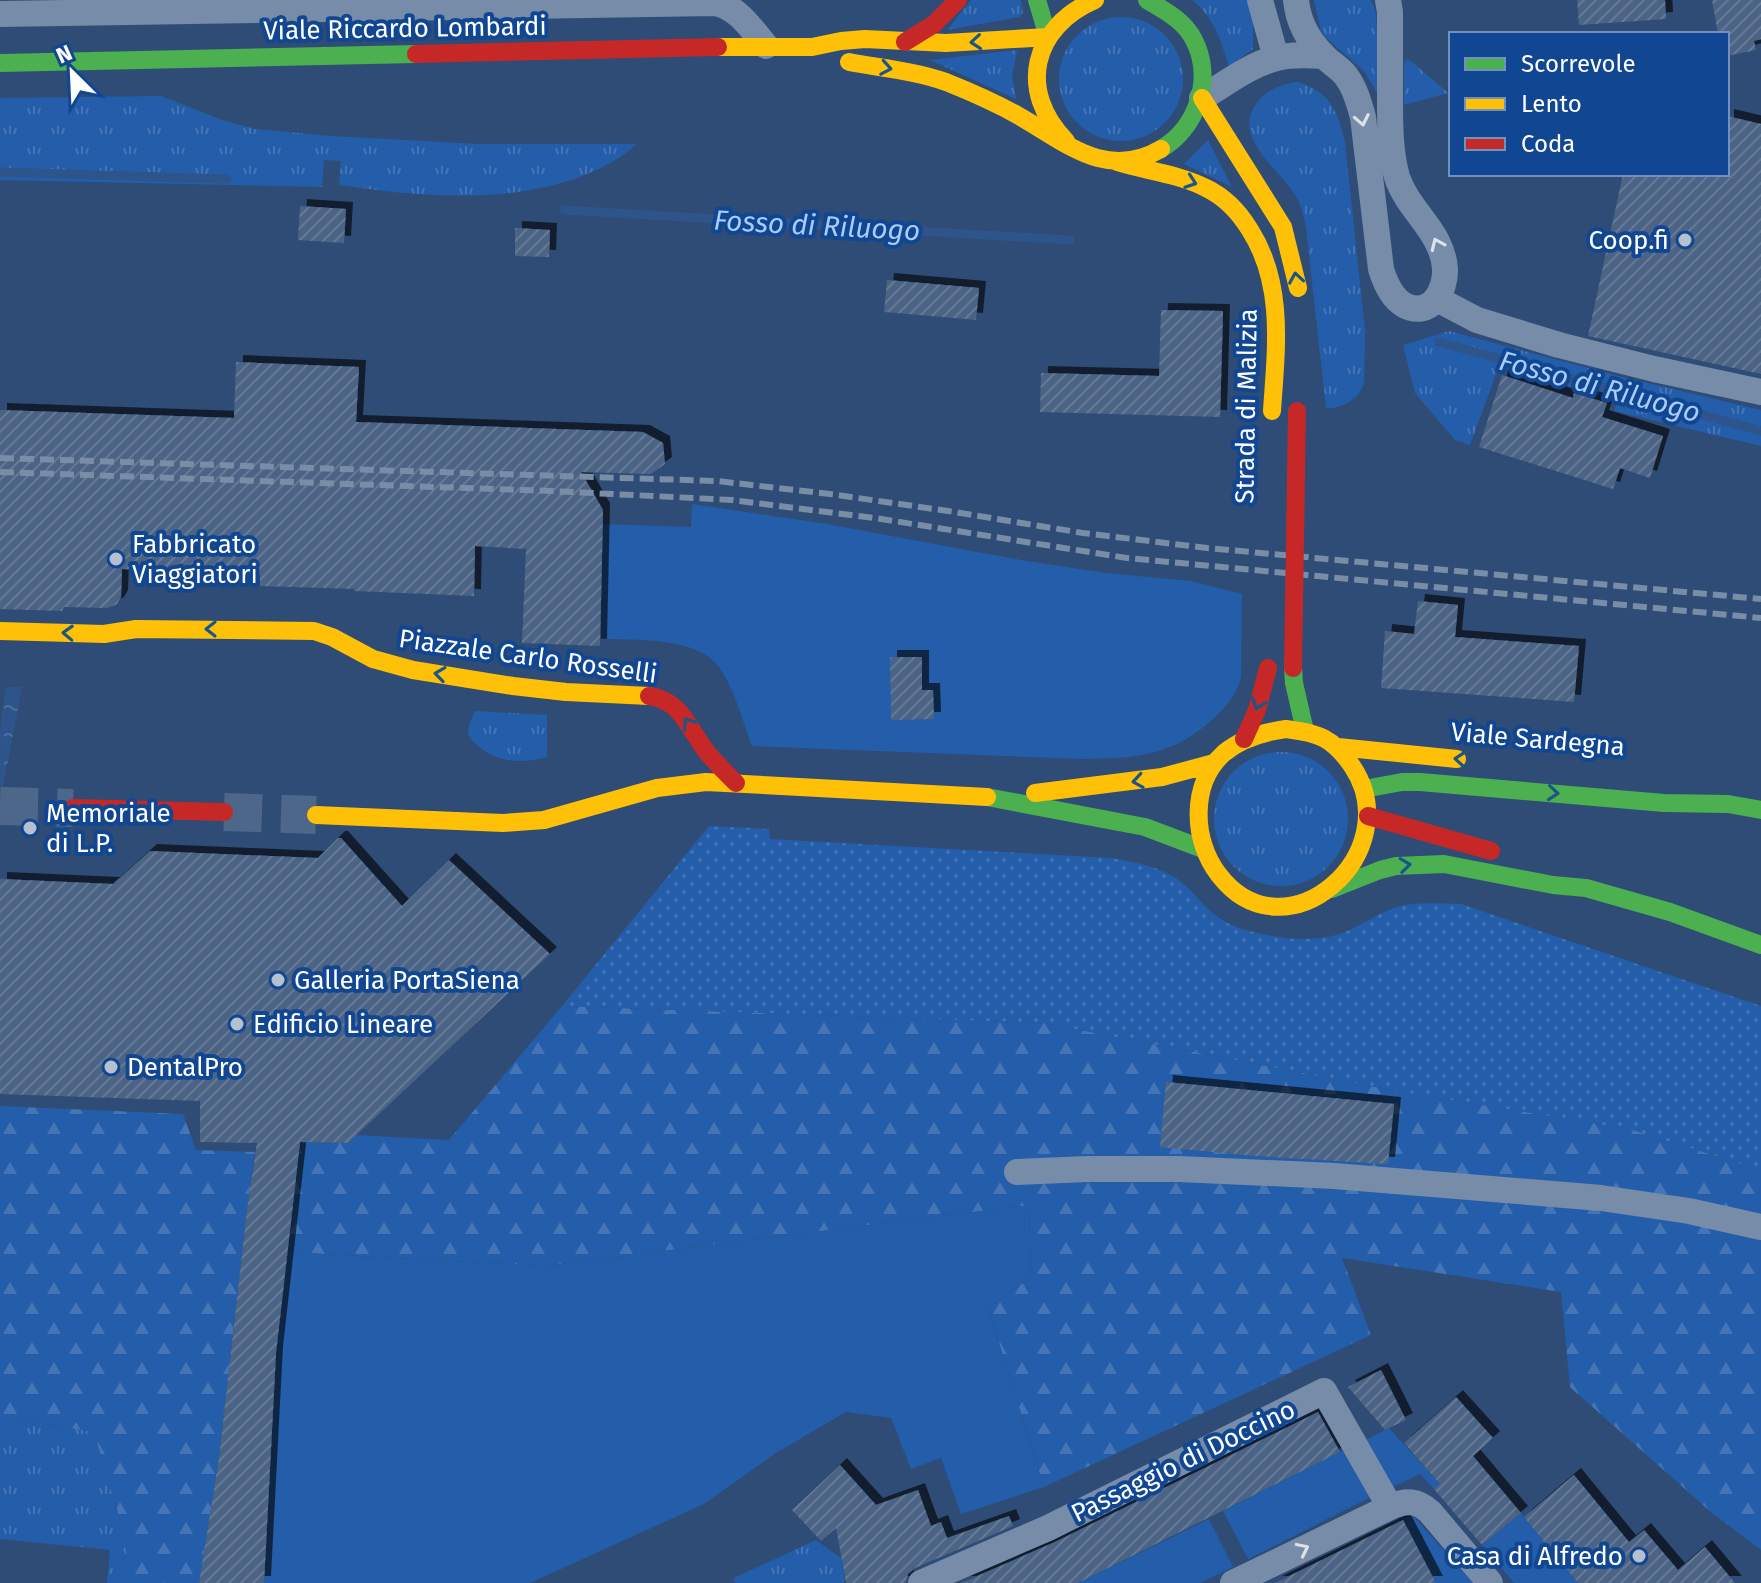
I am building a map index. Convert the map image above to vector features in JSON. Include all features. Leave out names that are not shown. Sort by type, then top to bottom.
[{"type":"main road","points":[[905,42],[934,24],[958,0]]},
{"type":"main road","points":[[1037,0],[1048,37]]},
{"type":"main road","name":"Viale Riccardo Lombardi","points":[[1069,145],[1053,128],[1042,107],[1037,83],[1039,60],[1048,37],[1066,15],[1095,0]]},
{"type":"main road","points":[[1147,0],[1162,6],[1182,21],[1197,43],[1204,68],[1202,98]]},
{"type":"main road","name":"Viale Riccardo Lombardi","points":[[0,63],[812,47],[865,39],[946,43],[1048,37]]},
{"type":"main road","name":"Viale Riccardo Lombardi","points":[[812,47],[836,59],[936,79],[1014,113],[1086,155],[1104,161],[1145,158],[1171,145],[1190,124],[1202,98]]},
{"type":"main road","name":"Strada di Malizia","points":[[1202,98],[1283,227],[1293,264],[1299,313]]},
{"type":"main road","name":"Strada di Malizia","points":[[1116,162],[1205,187],[1232,206],[1251,230],[1268,269],[1275,300],[1272,418]]},
{"type":"main road","name":"Strada di Malizia","points":[[1298,404],[1293,668],[1305,731]]},
{"type":"main road","name":"Piazzale Carlo Rosselli","points":[[0,631],[104,634],[136,629],[314,631],[373,659],[413,670],[566,692],[657,697],[681,712],[708,754],[736,783]]},
{"type":"main road","points":[[1244,739],[1257,710],[1268,660]]},
{"type":"main road","points":[[1332,889],[1349,871],[1359,852],[1368,816],[1364,789],[1338,747],[1305,731],[1286,729],[1266,731],[1226,750],[1214,763],[1201,791],[1197,820],[1203,849],[1216,874],[1236,893],[1258,904],[1285,906],[1310,901],[1332,889],[1388,868],[1427,864],[1586,888],[1670,912],[1761,945]]},
{"type":"main road","name":"Viale Sardegna","points":[[1338,747],[1476,760]]},
{"type":"main road","points":[[993,797],[1132,782],[1214,763]]},
{"type":"main road","points":[[316,815],[527,823],[657,788],[706,782],[736,783],[993,797],[1145,827],[1203,849]]},
{"type":"main road","name":"Viale Sardegna","points":[[1364,789],[1420,782],[1664,803],[1728,804],[1761,810]]},
{"type":"main road","name":"Viale Sardegna","points":[[1680,785],[1728,804]]},
{"type":"main road","points":[[73,808],[224,812]]},
{"type":"main road","points":[[1368,816],[1503,854]]},
{"type":"main road","points":[[1527,861],[1559,873],[1586,888]]},
{"type":"street","points":[[1260,0],[1276,58]]},
{"type":"street","points":[[1296,0],[1300,21],[1323,56],[1345,74],[1358,101],[1366,138],[1381,269],[1387,285],[1404,305],[1425,306],[1437,299],[1445,270],[1434,235],[1405,195],[1396,173],[1390,116],[1388,0]]},
{"type":"street","points":[[0,14],[715,3],[730,8],[766,46]]},
{"type":"street","points":[[1202,98],[1276,58],[1323,56]]},
{"type":"street","points":[[1437,299],[1477,320],[1559,345],[1761,392]]},
{"type":"street","points":[[1017,1172],[1191,1169],[1365,1178],[1601,1198],[1689,1211],[1761,1227]]},
{"type":"street","name":"Passaggio di Doccino","points":[[921,1583],[1048,1528],[1324,1391],[1390,1507]]},
{"type":"street","points":[[1233,1583],[1390,1507],[1410,1501],[1425,1507],[1490,1583]]},
{"type":"green space","points":[[971,0],[1021,0],[1023,12],[1020,17],[947,30]]},
{"type":"green space","points":[[1192,0],[1248,0],[1253,17],[1253,49],[1229,67],[1211,22]]},
{"type":"green space","points":[[1314,0],[1370,0],[1376,15],[1381,92],[1377,93],[1364,71],[1326,38],[1321,31]]},
{"type":"green space","points":[[1121,17],[1145,21],[1165,35],[1179,55],[1183,79],[1179,103],[1165,123],[1145,137],[1121,141],[1097,137],[1077,123],[1063,103],[1059,79],[1063,55],[1077,35],[1097,21]]},
{"type":"green space","points":[[1017,50],[1012,76],[1016,99],[930,60]]},
{"type":"green space","points":[[1406,60],[1411,61],[1448,93],[1404,105]]},
{"type":"green space","points":[[1298,82],[1318,91],[1331,105],[1340,122],[1345,143],[1365,330],[1364,384],[1358,395],[1348,403],[1334,408],[1326,408],[1303,213],[1297,198],[1254,142],[1250,129],[1250,117],[1264,95],[1274,88]]},
{"type":"green space","points":[[161,96],[222,120],[255,129],[478,144],[637,144],[612,162],[581,176],[548,186],[478,195],[407,193],[339,185],[341,161],[324,160],[322,187],[0,180],[0,98]]},
{"type":"green space","points":[[1208,140],[1232,187],[1184,164]]},
{"type":"green space","points":[[1449,331],[1761,410],[1761,446],[1614,411],[1618,400],[1499,366],[1470,445],[1455,440],[1415,393],[1403,345]]},
{"type":"green space","points":[[692,504],[827,524],[1021,560],[1106,573],[1191,581],[1242,594],[1241,677],[1227,704],[1198,731],[1168,748],[1136,756],[1081,759],[752,746],[728,683],[718,666],[708,657],[695,650],[664,642],[600,639],[602,524],[691,527]]},
{"type":"green space","points":[[475,711],[547,715],[547,757],[528,761],[511,760],[486,752],[468,733]]},
{"type":"green space","points":[[1281,752],[1306,758],[1328,772],[1342,794],[1348,819],[1342,844],[1328,866],[1306,880],[1281,886],[1256,880],[1234,866],[1220,844],[1214,819],[1220,794],[1234,772],[1256,758]]},
{"type":"green space","points":[[709,826],[769,829],[770,839],[1128,861],[1172,876],[1228,923],[1257,933],[1290,938],[1336,935],[1402,906],[1461,904],[1761,1006],[1761,1170],[1630,1129],[1402,1092],[1044,1023],[562,1006]]},
{"type":"green space","points":[[562,1006],[1044,1023],[1402,1092],[1631,1129],[1761,1170],[1761,1550],[1711,1512],[1570,1387],[1561,1292],[1342,1258],[1371,1335],[1044,1487],[988,1308],[1031,1277],[1029,1205],[544,1266],[287,1252],[300,1142],[348,1143],[356,1135],[449,1140]]},
{"type":"green space","points":[[0,1106],[183,1114],[196,1150],[255,1152],[219,1458],[199,1583],[122,1583],[127,1543],[94,1432],[11,1418],[0,1427]]},
{"type":"green space","points":[[1029,1205],[1031,1277],[988,1308],[1044,1487],[961,1514],[941,1458],[911,1469],[891,1418],[846,1412],[776,1453],[704,1504],[530,1583],[264,1583],[276,1353],[287,1252],[544,1266]]},
{"type":"green space","points":[[10,1418],[94,1432],[127,1543],[122,1583],[107,1583],[110,1550],[0,1539],[0,1427]]},
{"type":"green space","points":[[1389,1428],[1440,1484],[1434,1489],[1420,1474],[1389,1489],[1361,1442]]},
{"type":"green space","points":[[1348,1448],[1375,1495],[1248,1559],[1223,1511]]},
{"type":"green space","points":[[1521,1513],[1578,1583],[1514,1583],[1482,1545]]},
{"type":"green space","points":[[1412,1516],[1473,1583],[1436,1583],[1403,1520]]},
{"type":"green space","points":[[1209,1519],[1233,1567],[1200,1583],[1078,1583]]},
{"type":"green space","points":[[816,1540],[841,1558],[845,1581],[842,1583],[735,1583],[734,1578]]},
{"type":"water","points":[[6,687],[22,687],[3,787],[0,788],[0,729]]},
{"type":"building","points":[[1577,0],[1665,0],[1666,19],[1579,25]]},
{"type":"building","points":[[1712,0],[1761,0],[1761,39],[1754,41],[1756,50],[1729,56],[1729,32],[1718,32]]},
{"type":"building","name":"Coop.fi","points":[[1729,116],[1761,124],[1761,374],[1588,336],[1623,176],[1729,176]]},
{"type":"building","points":[[300,206],[346,209],[344,243],[298,240]]},
{"type":"building","points":[[515,228],[550,230],[549,257],[515,256]]},
{"type":"building","points":[[887,280],[979,288],[976,320],[884,312]]},
{"type":"building","points":[[1161,310],[1223,311],[1220,417],[1040,412],[1041,373],[1159,376]]},
{"type":"building","points":[[236,362],[359,367],[356,422],[643,432],[663,443],[665,464],[651,474],[581,472],[603,510],[600,646],[522,643],[526,549],[475,546],[474,596],[260,586],[260,574],[122,569],[121,597],[117,604],[107,608],[64,607],[62,611],[0,609],[0,410],[234,418]]},
{"type":"building","points":[[1502,375],[1573,398],[1574,393],[1607,403],[1602,417],[1663,436],[1650,478],[1620,468],[1613,489],[1479,447]]},
{"type":"building","points":[[1418,601],[1458,605],[1455,637],[1579,646],[1574,702],[1381,688],[1385,631],[1414,634]]},
{"type":"building","points":[[890,657],[922,657],[922,690],[933,690],[934,719],[891,720]]},
{"type":"building","name":"Galleria PortaSiena","points":[[338,838],[402,906],[449,860],[550,954],[348,1143],[300,1142],[276,1353],[264,1583],[199,1583],[219,1458],[257,1143],[200,1142],[200,1101],[0,1094],[0,879],[113,884],[150,851],[318,858]]},
{"type":"building","points":[[1166,1082],[1394,1104],[1388,1164],[1160,1147]]},
{"type":"building","points":[[1381,1370],[1406,1420],[1385,1430],[1348,1387]]},
{"type":"building","points":[[1456,1397],[1493,1438],[1473,1456],[1521,1513],[1482,1545],[1434,1489],[1440,1484],[1404,1443]]},
{"type":"building","points":[[1318,1412],[1340,1452],[1078,1583],[961,1583],[1055,1542]]},
{"type":"building","points":[[840,1465],[876,1505],[918,1490],[931,1526],[941,1522],[947,1538],[1009,1516],[1013,1526],[915,1568],[908,1574],[905,1583],[846,1583],[836,1528],[821,1541],[792,1510]]},
{"type":"building","points":[[1574,1475],[1629,1542],[1644,1530],[1678,1570],[1705,1547],[1735,1583],[1578,1583],[1524,1517]]},
{"type":"building","points":[[1403,1520],[1436,1583],[1275,1583]]},
{"type":"waterway","name":"Fosso di Riluogo","points":[[0,172],[227,179]]},
{"type":"waterway","name":"Fosso di Riluogo","points":[[564,210],[1070,240]]},
{"type":"waterway","name":"Fosso di Riluogo","points":[[1439,342],[1761,431]]},
{"type":"tunnel","points":[[0,806],[73,808]]},
{"type":"tunnel","points":[[224,812],[316,815]]},
{"type":"railway","points":[[0,458],[717,481],[830,494],[1083,533],[1207,548],[1761,599]]},
{"type":"railway","points":[[0,472],[732,500],[875,518],[1127,558],[1761,618]]},
{"type":"traffic: fast","points":[[1037,0],[1048,37]]},
{"type":"traffic: fast","points":[[1147,0],[1174,17],[1190,33],[1200,55],[1202,71],[1202,86],[1193,116],[1174,140],[1161,149]]},
{"type":"traffic: fast","points":[[0,63],[416,54]]},
{"type":"traffic: fast","points":[[1293,668],[1305,731]]},
{"type":"traffic: fast","points":[[1364,789],[1420,782],[1664,803],[1728,804],[1761,810]]},
{"type":"traffic: fast","points":[[987,797],[1145,827],[1203,849]]},
{"type":"traffic: fast","points":[[1332,889],[1396,866],[1444,864],[1553,885],[1586,888],[1670,912],[1761,945]]},
{"type":"traffic: slow","points":[[1066,141],[1041,102],[1037,82],[1038,62],[1045,43],[1057,26],[1095,0]]},
{"type":"traffic: slow","points":[[718,47],[812,47],[865,39],[946,43],[1048,37]]},
{"type":"traffic: slow","points":[[849,62],[910,72],[946,82],[1010,111],[1070,146],[1104,159],[1122,161],[1141,158],[1161,149]]},
{"type":"traffic: slow","points":[[1202,98],[1283,227],[1298,288]]},
{"type":"traffic: slow","points":[[1117,162],[1174,176],[1206,188],[1231,206],[1250,230],[1269,273],[1276,318],[1272,411]]},
{"type":"traffic: slow","points":[[0,631],[104,634],[136,629],[314,631],[373,659],[413,670],[566,692],[649,696]]},
{"type":"traffic: slow","points":[[1286,729],[1324,738],[1352,766],[1366,799],[1365,832],[1353,861],[1332,885],[1306,901],[1276,907],[1246,899],[1219,875],[1204,846],[1199,812],[1205,780],[1224,753],[1254,736],[1286,729]]},
{"type":"traffic: slow","points":[[1338,747],[1457,759]]},
{"type":"traffic: slow","points":[[1035,793],[1162,777],[1214,763]]},
{"type":"traffic: slow","points":[[316,815],[503,823],[544,820],[657,788],[706,782],[987,797]]},
{"type":"traffic: jam","points":[[905,42],[934,24],[958,0]]},
{"type":"traffic: jam","points":[[416,54],[718,47]]},
{"type":"traffic: jam","points":[[1293,668],[1297,411]]},
{"type":"traffic: jam","points":[[1244,739],[1257,710],[1268,668]]},
{"type":"traffic: jam","points":[[649,696],[661,699],[678,711],[710,756],[736,783]]},
{"type":"traffic: jam","points":[[73,808],[224,812]]},
{"type":"traffic: jam","points":[[1368,816],[1491,851]]},
{"type":"place","name":"Coop.fi","points":[[1685,240]]},
{"type":"place","name":"Fabbricato Viaggiatori","points":[[116,559]]},
{"type":"place","name":"Memoriale di L.P.","points":[[30,828]]},
{"type":"place","name":"Galleria PortaSiena","points":[[278,980]]},
{"type":"place","name":"Edificio Lineare","points":[[237,1024]]},
{"type":"place","name":"DentalPro","points":[[111,1067]]},
{"type":"place","name":"Casa di Alfredo","points":[[1639,1556]]}]
